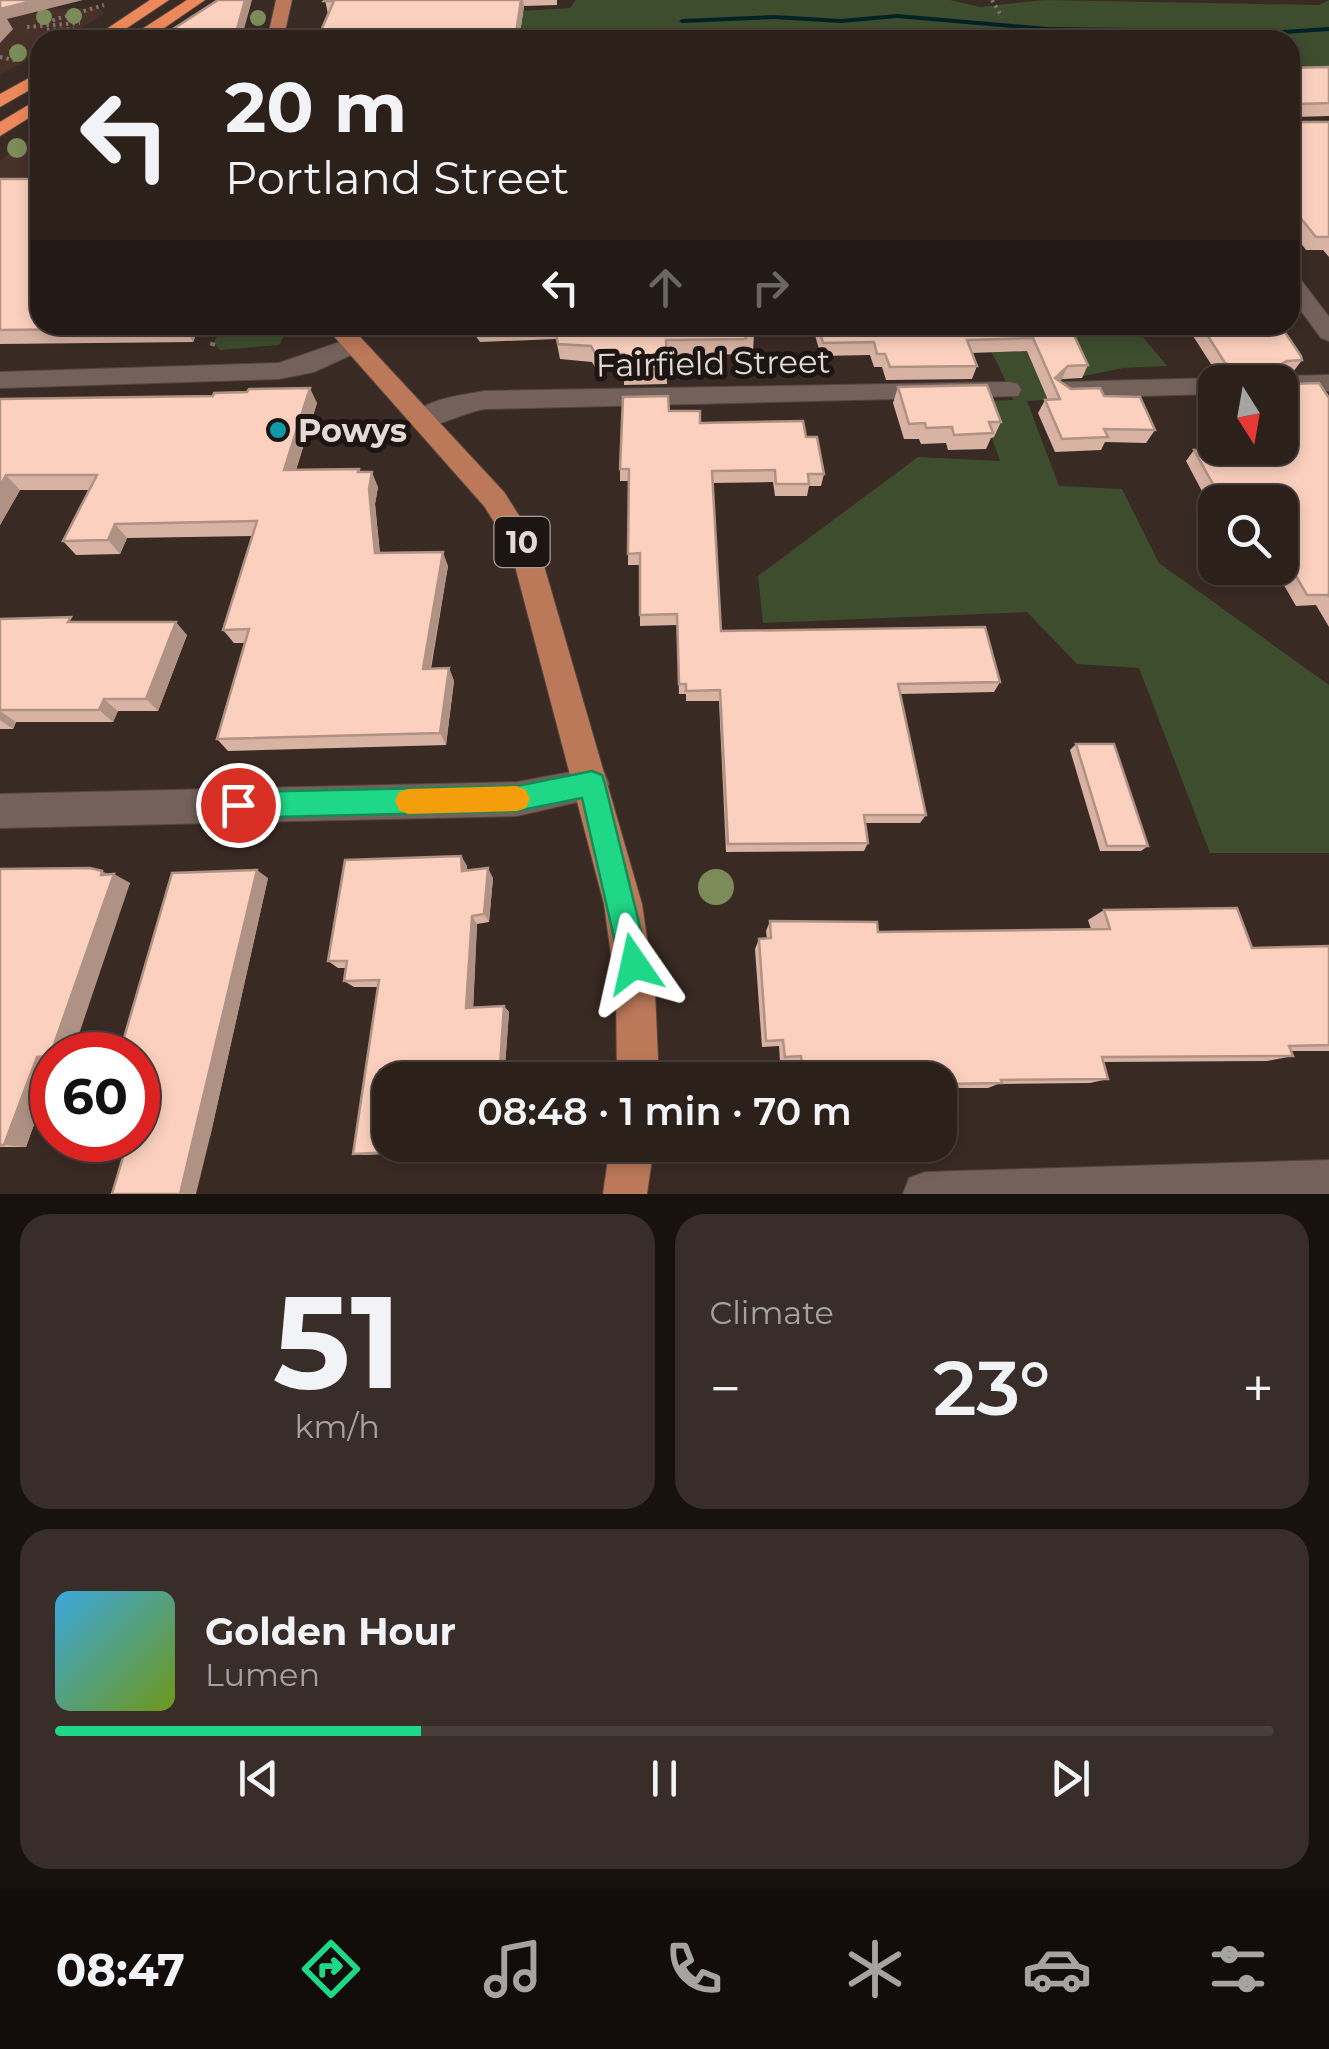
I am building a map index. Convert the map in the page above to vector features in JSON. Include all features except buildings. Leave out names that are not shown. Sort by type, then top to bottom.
[{"type":"highway","points":[[114,30],[161,0]]},
{"type":"highway","points":[[150,30],[197,0]]},
{"type":"highway","points":[[0,102],[30,82]]},
{"type":"highway","points":[[0,130],[30,109]]},
{"type":"main road","points":[[277,30],[284,0]]},
{"type":"main road","name":"10","points":[[345,335],[494,499],[524,545],[592,784],[634,964],[639,1062]]},
{"type":"main road","points":[[625,1194],[630,1162]]},
{"type":"street","points":[[1300,294],[1329,333]]},
{"type":"street","points":[[0,380],[280,371],[305,366],[354,345]]},
{"type":"street","points":[[1298,383],[1329,382]]},
{"type":"street","points":[[1064,390],[1198,386]]},
{"type":"street","name":"Fairfield Street","points":[[422,419],[459,404],[484,400],[1009,390]]},
{"type":"street","points":[[0,811],[517,799],[592,784]]},
{"type":"street","points":[[925,1194],[1329,1182]]},
{"type":"path","points":[[992,0],[1002,17]]},
{"type":"path","points":[[35,28],[58,16],[105,4]]},
{"type":"path","points":[[26,26],[35,28],[70,30],[89,22],[35,28]]},
{"type":"path","points":[[214,335],[210,344],[219,355]]},
{"type":"shaded area","points":[[99,8],[105,13],[78,30],[30,30],[30,58],[0,75],[0,9]]},
{"type":"shaded area","points":[[30,140],[30,190],[0,191],[0,160]]},
{"type":"green space","points":[[576,0],[950,0],[980,7],[1044,0],[1319,5],[1329,0],[1329,70],[1300,76],[1300,30],[513,30],[519,11],[570,8]]},
{"type":"green space","points":[[218,335],[284,336],[279,345],[220,350],[214,343]]},
{"type":"green space","points":[[979,335],[1141,335],[1167,366],[1123,368],[1055,382],[1061,399],[1027,401],[1059,486],[1122,489],[1159,563],[1329,685],[1329,853],[1210,853],[1139,668],[1077,664],[1027,612],[763,623],[758,576],[918,457],[1000,461],[979,401],[1013,400]]},
{"type":"waterway","points":[[682,21],[774,17],[841,21],[897,16],[1047,29],[1126,30]]},
{"type":"waterway","points":[[1300,31],[1329,29]]},
{"type":"slow traffic","points":[[408,801],[517,799]]},
{"type":"place","name":"Powys","points":[[278,430]]},
{"type":"route","points":[[238,805],[517,799],[592,784],[634,964]]}]
